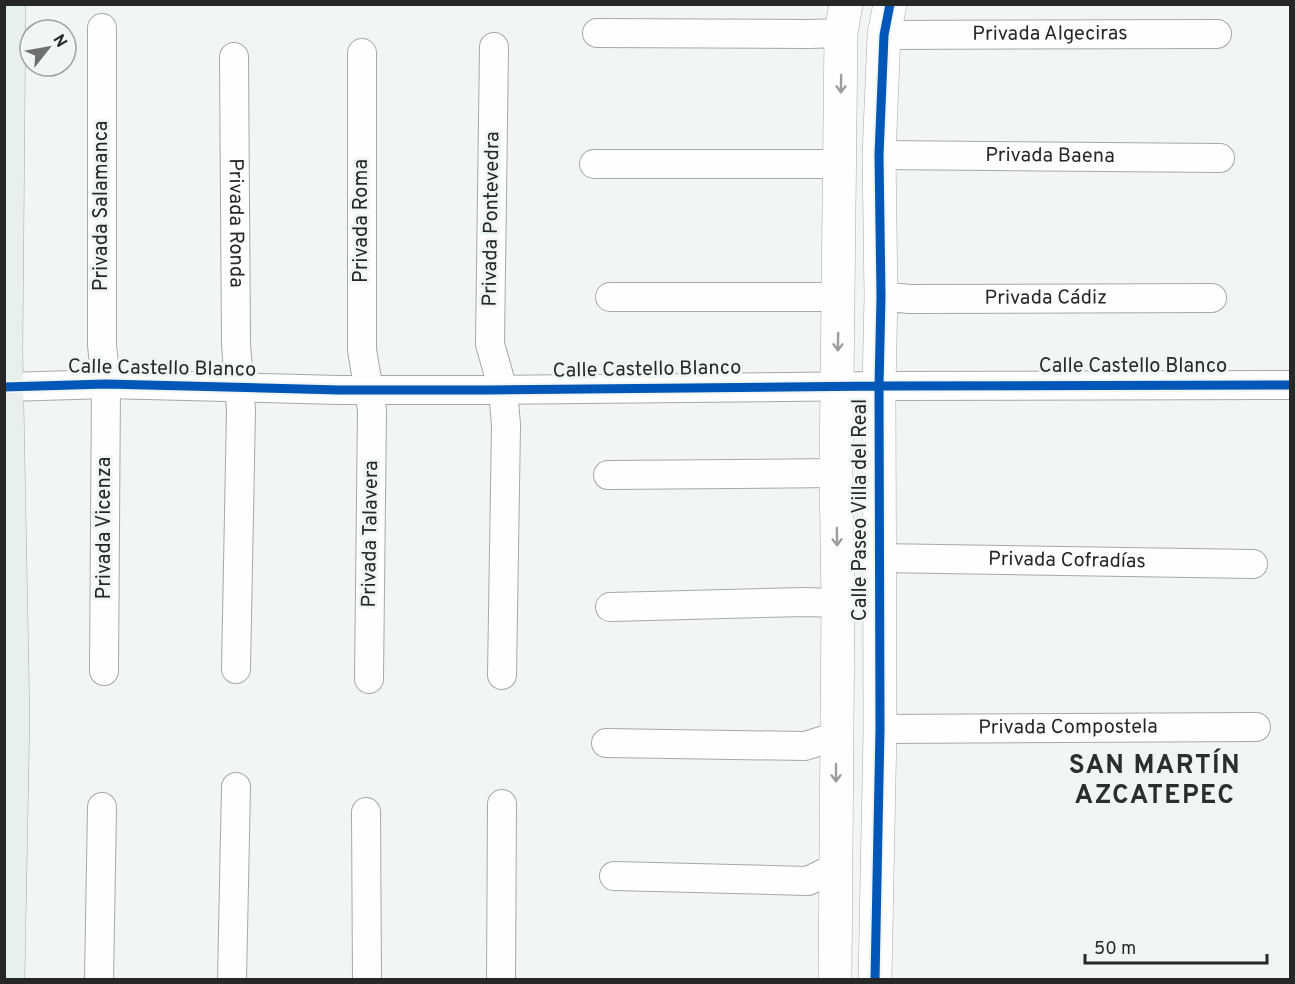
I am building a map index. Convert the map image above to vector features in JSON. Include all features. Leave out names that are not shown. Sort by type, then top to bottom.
[{"type":"main road","points":[[8,980],[8,788],[13,716],[8,646],[6,387],[6,123],[9,4]]},
{"type":"street","points":[[597,33],[808,34],[844,19]]},
{"type":"street","name":"Calle Paseo Villa del Real","points":[[835,980],[838,603],[836,473],[844,19]]},
{"type":"street","name":"Calle Paseo Villa del Real","points":[[874,980],[880,729],[879,155],[887,20]]},
{"type":"street","name":"Privada Algeciras","points":[[887,20],[1217,34]]},
{"type":"street","name":"Privada Salamanca","points":[[102,28],[102,345],[106,384]]},
{"type":"street","name":"Privada Pontevedra","points":[[494,47],[490,344],[502,390],[506,424],[502,675]]},
{"type":"street","name":"Privada Roma","points":[[362,53],[362,350],[369,390]]},
{"type":"street","name":"Privada Ronda","points":[[234,57],[236,344],[241,410],[236,669]]},
{"type":"street","name":"Privada Baena","points":[[879,155],[1220,158]]},
{"type":"street","points":[[594,164],[840,164]]},
{"type":"street","name":"Privada Cádiz","points":[[881,296],[909,299],[1212,298]]},
{"type":"street","points":[[610,297],[839,297]]},
{"type":"street","name":"Calle Castello Blanco","points":[[6,387],[106,384],[369,390],[502,390],[838,386],[1290,385]]},
{"type":"street","name":"Privada Vicenza","points":[[104,672],[106,384]]},
{"type":"street","name":"Privada Talavera","points":[[369,390],[372,410],[369,679]]},
{"type":"street","points":[[608,475],[836,473]]},
{"type":"street","name":"Privada Cofradías","points":[[879,558],[1253,564]]},
{"type":"street","points":[[610,607],[838,603]]},
{"type":"street","name":"Privada Compostela","points":[[880,729],[1256,727]]},
{"type":"street","points":[[606,743],[805,746],[837,736]]},
{"type":"street","points":[[232,980],[236,788]]},
{"type":"street","points":[[501,980],[502,804]]},
{"type":"street","points":[[99,980],[102,807]]},
{"type":"street","points":[[366,812],[367,980]]},
{"type":"street","points":[[614,876],[808,881],[836,867]]},
{"type":"cycle path","points":[[875,980],[880,729],[879,155],[884,35],[890,4]]},
{"type":"cycle path","points":[[4,387],[106,384],[339,390],[488,390],[1290,385]]},
{"type":"district","name":"SAN MARTÍN AZCATEPEC","points":[[1155,781]]}]
